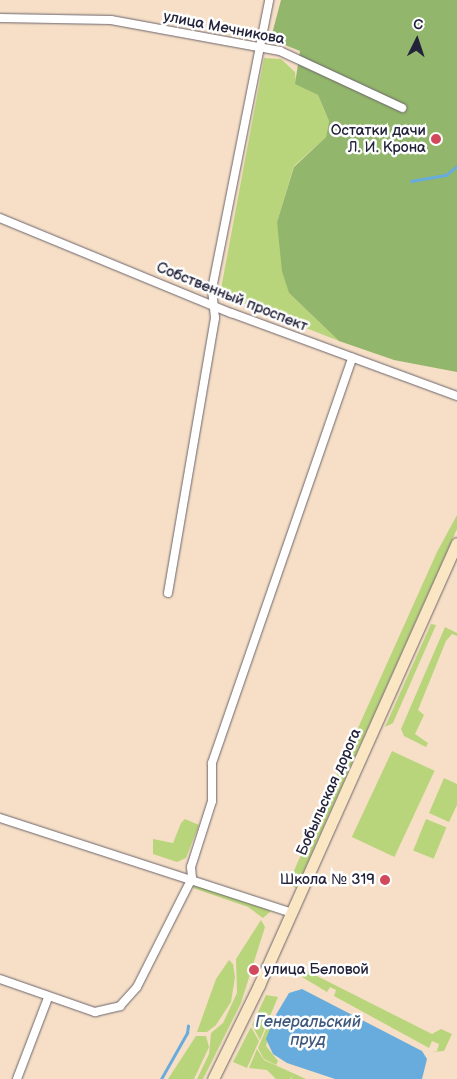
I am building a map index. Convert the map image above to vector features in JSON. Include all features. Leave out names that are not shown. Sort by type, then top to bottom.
[{"type":"street","points":[[168,593],[215,318],[212,289],[270,0]]},
{"type":"street","name":"улица Мечникова","points":[[0,18],[111,20],[280,51],[402,108]]},
{"type":"street","name":"Собственный проспект","points":[[0,218],[213,306],[457,396]]},
{"type":"street","points":[[0,979],[48,998],[96,1012],[112,1010],[127,1000],[192,878],[191,867],[212,801],[212,763],[352,358]]},
{"type":"street","name":"Бобыльская дорога","points":[[213,1079],[292,913],[457,543]]},
{"type":"street","points":[[0,818],[192,878],[292,913]]},
{"type":"street","points":[[17,1079],[48,998]]},
{"type":"green space","points":[[281,0],[457,0],[457,372],[394,360],[339,341],[289,293],[282,271],[277,222],[294,167],[326,137],[329,121],[318,95],[295,84],[300,51],[285,45],[272,34]]},
{"type":"green space","points":[[264,58],[281,59],[295,72],[296,84],[318,95],[329,121],[326,137],[294,166],[277,222],[289,293],[339,341],[220,294]]},
{"type":"green space","points":[[457,515],[457,529],[296,888],[288,884],[437,552]]},
{"type":"green space","points":[[431,624],[436,625],[393,723],[385,727]]},
{"type":"green space","points":[[445,627],[457,633],[457,636],[452,634],[446,641],[418,710],[424,715],[415,734],[428,743],[426,747],[404,736],[401,729]]},
{"type":"green space","points":[[392,751],[435,771],[394,857],[352,837]]},
{"type":"green space","points":[[444,778],[457,784],[457,805],[449,822],[429,813]]},
{"type":"green space","points":[[185,819],[199,825],[186,858],[177,862],[153,854],[153,839],[173,843],[181,823]]},
{"type":"green space","points":[[426,819],[446,827],[434,859],[413,851]]},
{"type":"green space","points":[[195,885],[271,911],[263,918],[248,907],[193,888]]},
{"type":"green space","points":[[261,920],[265,927],[241,1003],[203,1079],[197,1079],[209,1054],[211,1033],[223,1023],[237,993],[236,959]]},
{"type":"green space","points":[[229,960],[233,964],[235,977],[231,1002],[216,1025],[207,1032],[197,1032],[216,979]]},
{"type":"green space","points":[[307,971],[432,1034],[441,1029],[452,1034],[444,1051],[432,1052],[437,1051],[439,1044],[432,1041],[429,1048],[334,996],[336,990],[330,987],[327,992],[302,977]]},
{"type":"green space","points":[[266,995],[278,997],[260,1040],[252,1025]]},
{"type":"green space","points":[[270,1020],[273,1021],[266,1046],[278,1061],[276,1065],[264,1059],[258,1048]]},
{"type":"green space","points":[[251,1027],[259,1041],[247,1068],[233,1062]]},
{"type":"green space","points":[[196,1036],[206,1036],[209,1047],[194,1079],[168,1079]]},
{"type":"green space","points":[[257,1049],[264,1060],[306,1079],[291,1079],[293,1075],[290,1079],[276,1079],[267,1070],[249,1068]]},
{"type":"water","name":"Генеральский пруд","points":[[302,989],[422,1051],[427,1059],[422,1079],[335,1079],[287,1063],[273,1054],[266,1039],[274,1018],[289,993]]},
{"type":"waterway","points":[[411,181],[446,175],[457,166]]},
{"type":"waterway","points":[[161,1079],[187,1033],[188,1026]]},
{"type":"place","name":"Остатки дачи Л. И. Крона","points":[[436,139]]},
{"type":"place","name":"Школа № 319","points":[[385,880]]},
{"type":"place","name":"улица Беловой","points":[[254,970]]}]
